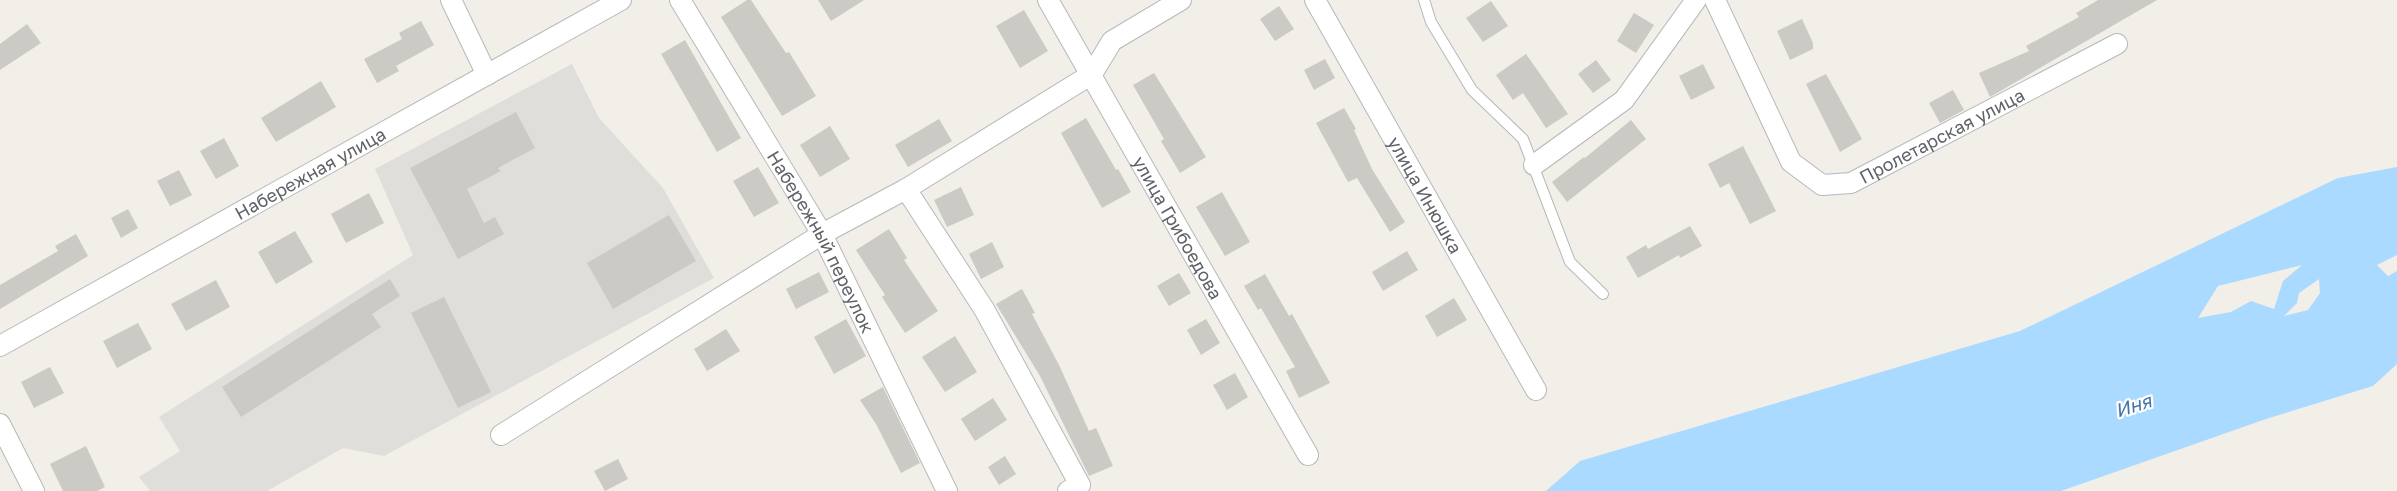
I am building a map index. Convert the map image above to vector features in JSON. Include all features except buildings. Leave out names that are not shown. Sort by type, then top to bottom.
[{"type":"street","points":[[451,0],[487,75]]},
{"type":"street","name":"Набережная улица","points":[[0,346],[621,0]]},
{"type":"street","name":"Набережный переулок","points":[[680,0],[822,234],[947,491]]},
{"type":"street","name":"улица Грибоедова","points":[[1048,0],[1308,455]]},
{"type":"street","points":[[501,435],[822,234],[906,189],[1092,74],[1112,41],[1181,0]]},
{"type":"street","name":"улица Инюшка","points":[[1315,0],[1536,390]]},
{"type":"street","points":[[1534,166],[1624,100],[1696,0]]},
{"type":"street","name":"Пролетарская улица","points":[[1715,0],[1791,162],[1822,185],[1851,183],[2117,44]]},
{"type":"street","points":[[906,189],[984,309],[1080,485],[1068,491]]},
{"type":"street","points":[[0,424],[34,491]]},
{"type":"lane","points":[[1424,0],[1431,22],[1472,90],[1523,139],[1570,262],[1603,294]]},
{"type":"shaded area","points":[[572,64],[599,118],[663,188],[714,278],[384,456],[343,448],[267,491],[150,491],[139,477],[180,451],[159,417],[413,255],[375,169]]},
{"type":"water","name":"Иня","points":[[2397,167],[2397,255],[2377,265],[2388,276],[2397,271],[2397,364],[2373,386],[2266,419],[2061,491],[1546,491],[1580,461],[2020,331],[2338,178]],"holes":[[[2302,265],[2283,281],[2274,309],[2251,301],[2231,312],[2198,318],[2218,286]],[[2319,279],[2320,293],[2308,310],[2284,316],[2297,303],[2299,293]]]}]
